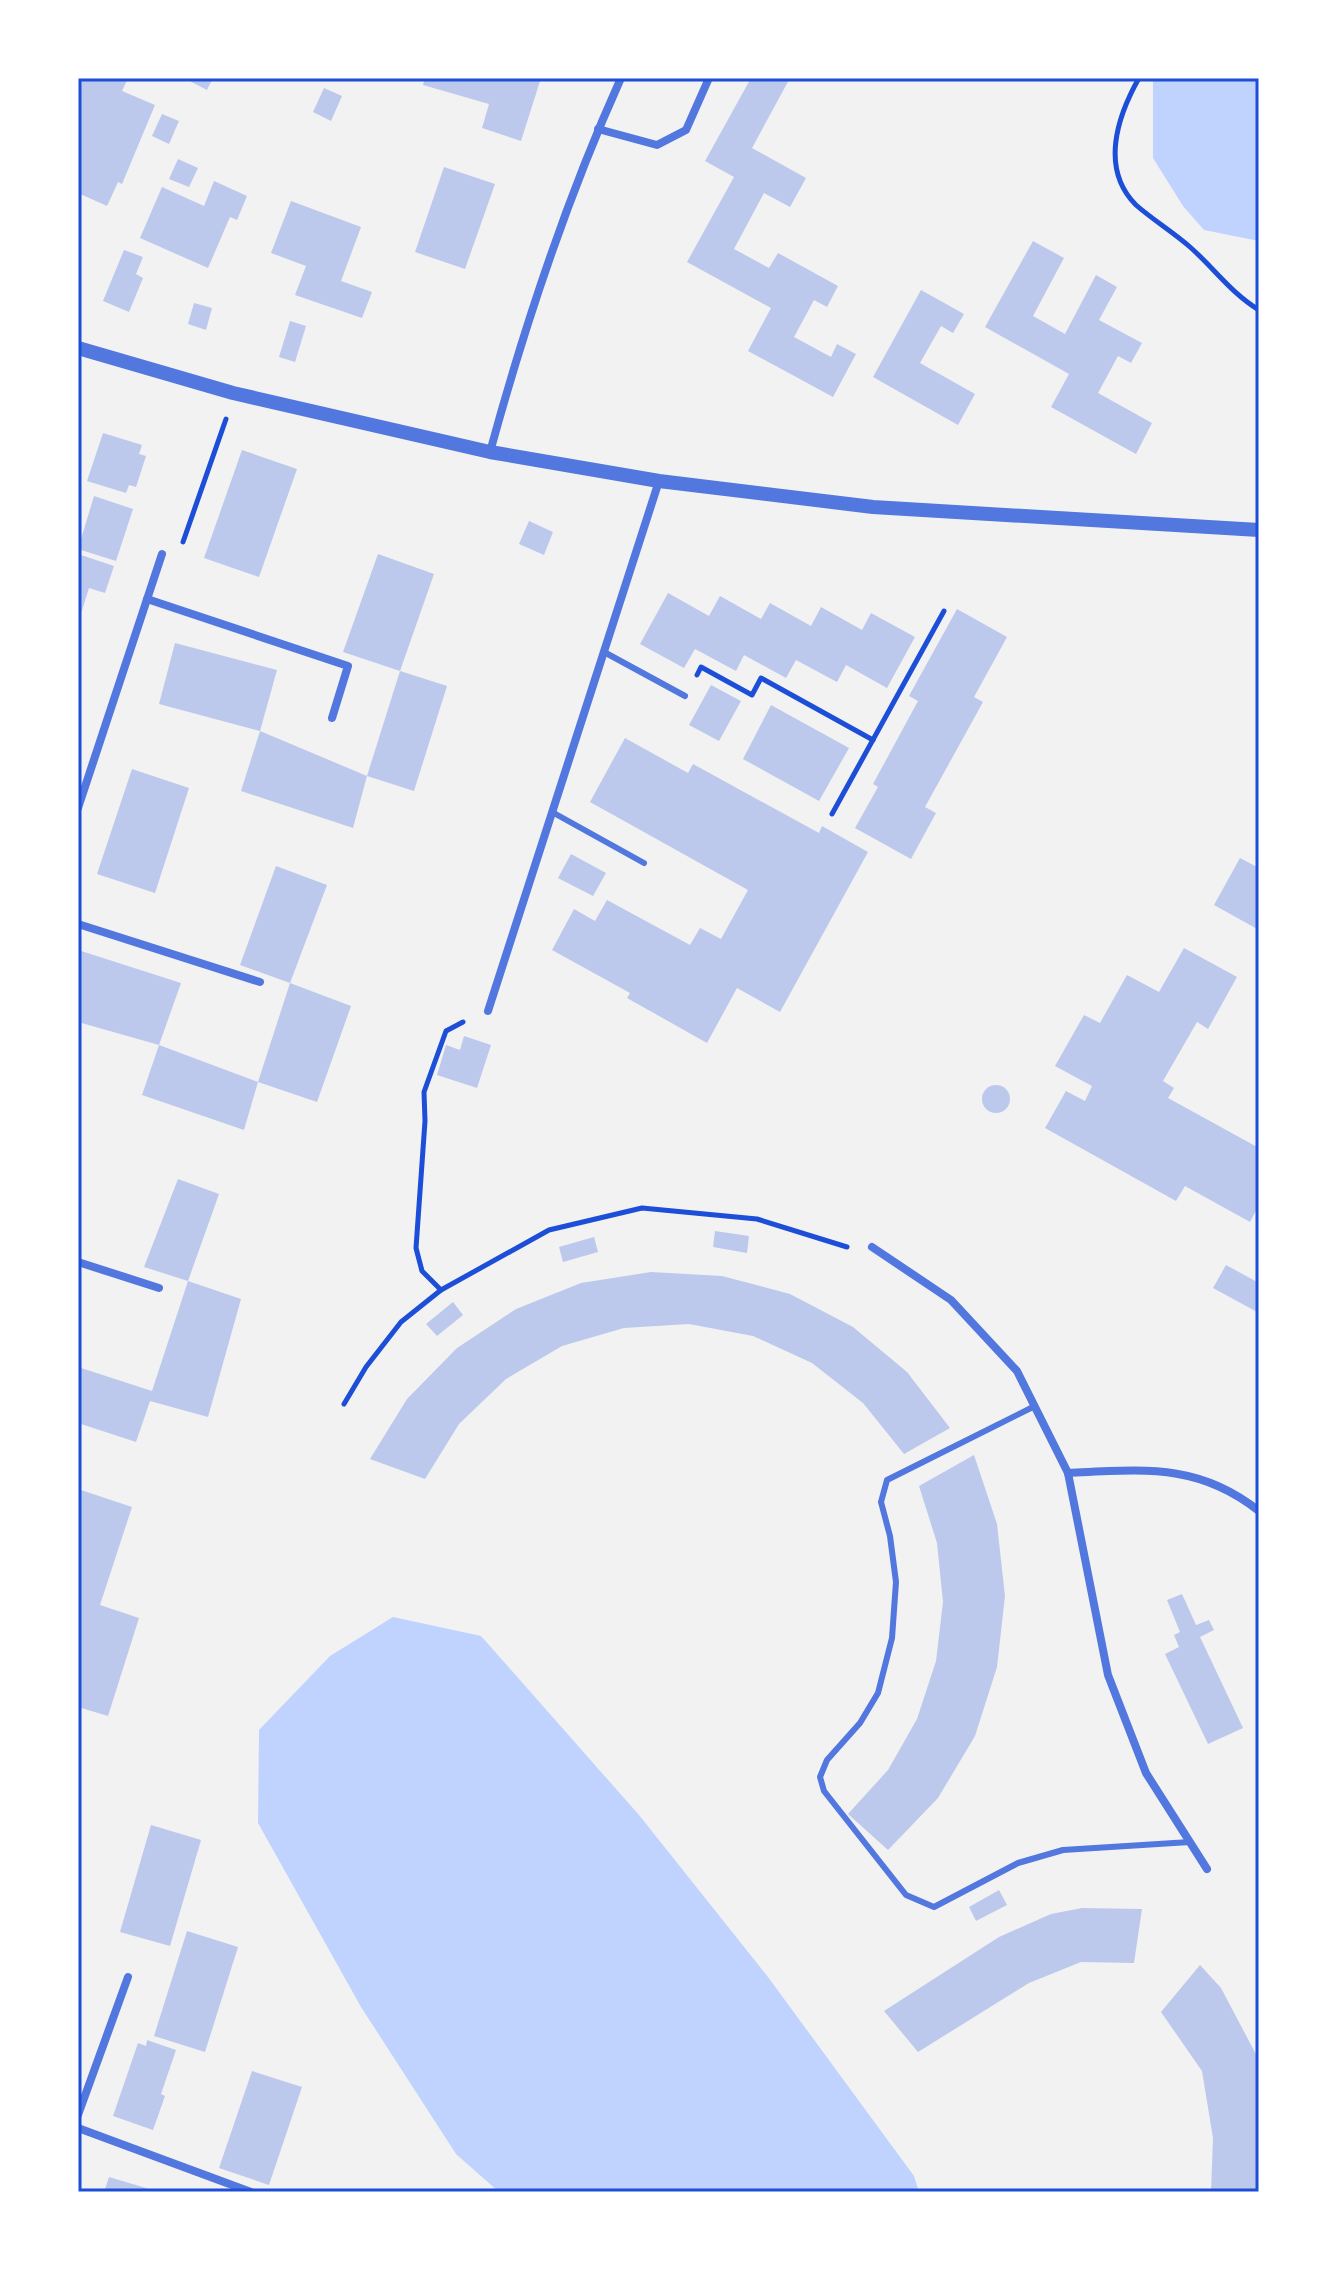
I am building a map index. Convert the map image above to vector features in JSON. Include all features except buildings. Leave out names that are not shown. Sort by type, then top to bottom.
[{"type":"street","points":[[490,452],[529,317],[598,129],[621,78]]},
{"type":"street","points":[[598,129],[657,145],[686,130],[709,78]]},
{"type":"street","points":[[78,348],[233,393],[490,452],[659,481],[873,507],[1259,530]]},
{"type":"street","points":[[488,1011],[659,481]]},
{"type":"street","points":[[78,808],[162,554]]},
{"type":"street","points":[[147,599],[348,666],[332,718]]},
{"type":"street","points":[[78,924],[260,982]]},
{"type":"street","points":[[872,1247],[951,1300],[1017,1371],[1068,1473],[1108,1675],[1146,1773],[1207,1869]]},
{"type":"street","points":[[78,1262],[159,1288]]},
{"type":"street","points":[[1068,1473],[1141,1470],[1189,1475],[1239,1495],[1259,1511]]},
{"type":"street","points":[[78,2115],[128,1977]]},
{"type":"street","points":[[78,2128],[251,2192]]},
{"type":"lane","points":[[604,652],[685,696]]},
{"type":"lane","points":[[552,812],[644,863]]},
{"type":"lane","points":[[1035,1406],[887,1480],[881,1502],[890,1536],[896,1582],[892,1638],[878,1693],[860,1723],[827,1760],[820,1777],[824,1791],[906,1895],[934,1907],[1018,1863],[1063,1850],[1190,1842]]},
{"type":"path","points":[[1139,78],[1116,134],[1115,157],[1120,184],[1135,203],[1189,246],[1224,282],[1259,310]]},
{"type":"path","points":[[162,554],[182,545],[233,393]]},
{"type":"path","points":[[832,814],[944,611]]},
{"type":"path","points":[[685,696],[701,667],[752,695],[761,678],[873,740]]},
{"type":"path","points":[[441,1290],[422,1271],[416,1248],[425,1121],[424,1092],[446,1031],[488,1011]]},
{"type":"path","points":[[344,1404],[366,1367],[401,1322],[441,1290],[549,1230],[642,1208],[757,1219],[848,1247],[872,1247]]},
{"type":"water","points":[[1153,78],[1259,78],[1259,241],[1204,230],[1183,206],[1153,158]]},
{"type":"water","points":[[393,1617],[481,1636],[639,1815],[768,1977],[914,2176],[919,2192],[499,2192],[456,2154],[361,2007],[258,1823],[259,1730],[330,1656]]}]
